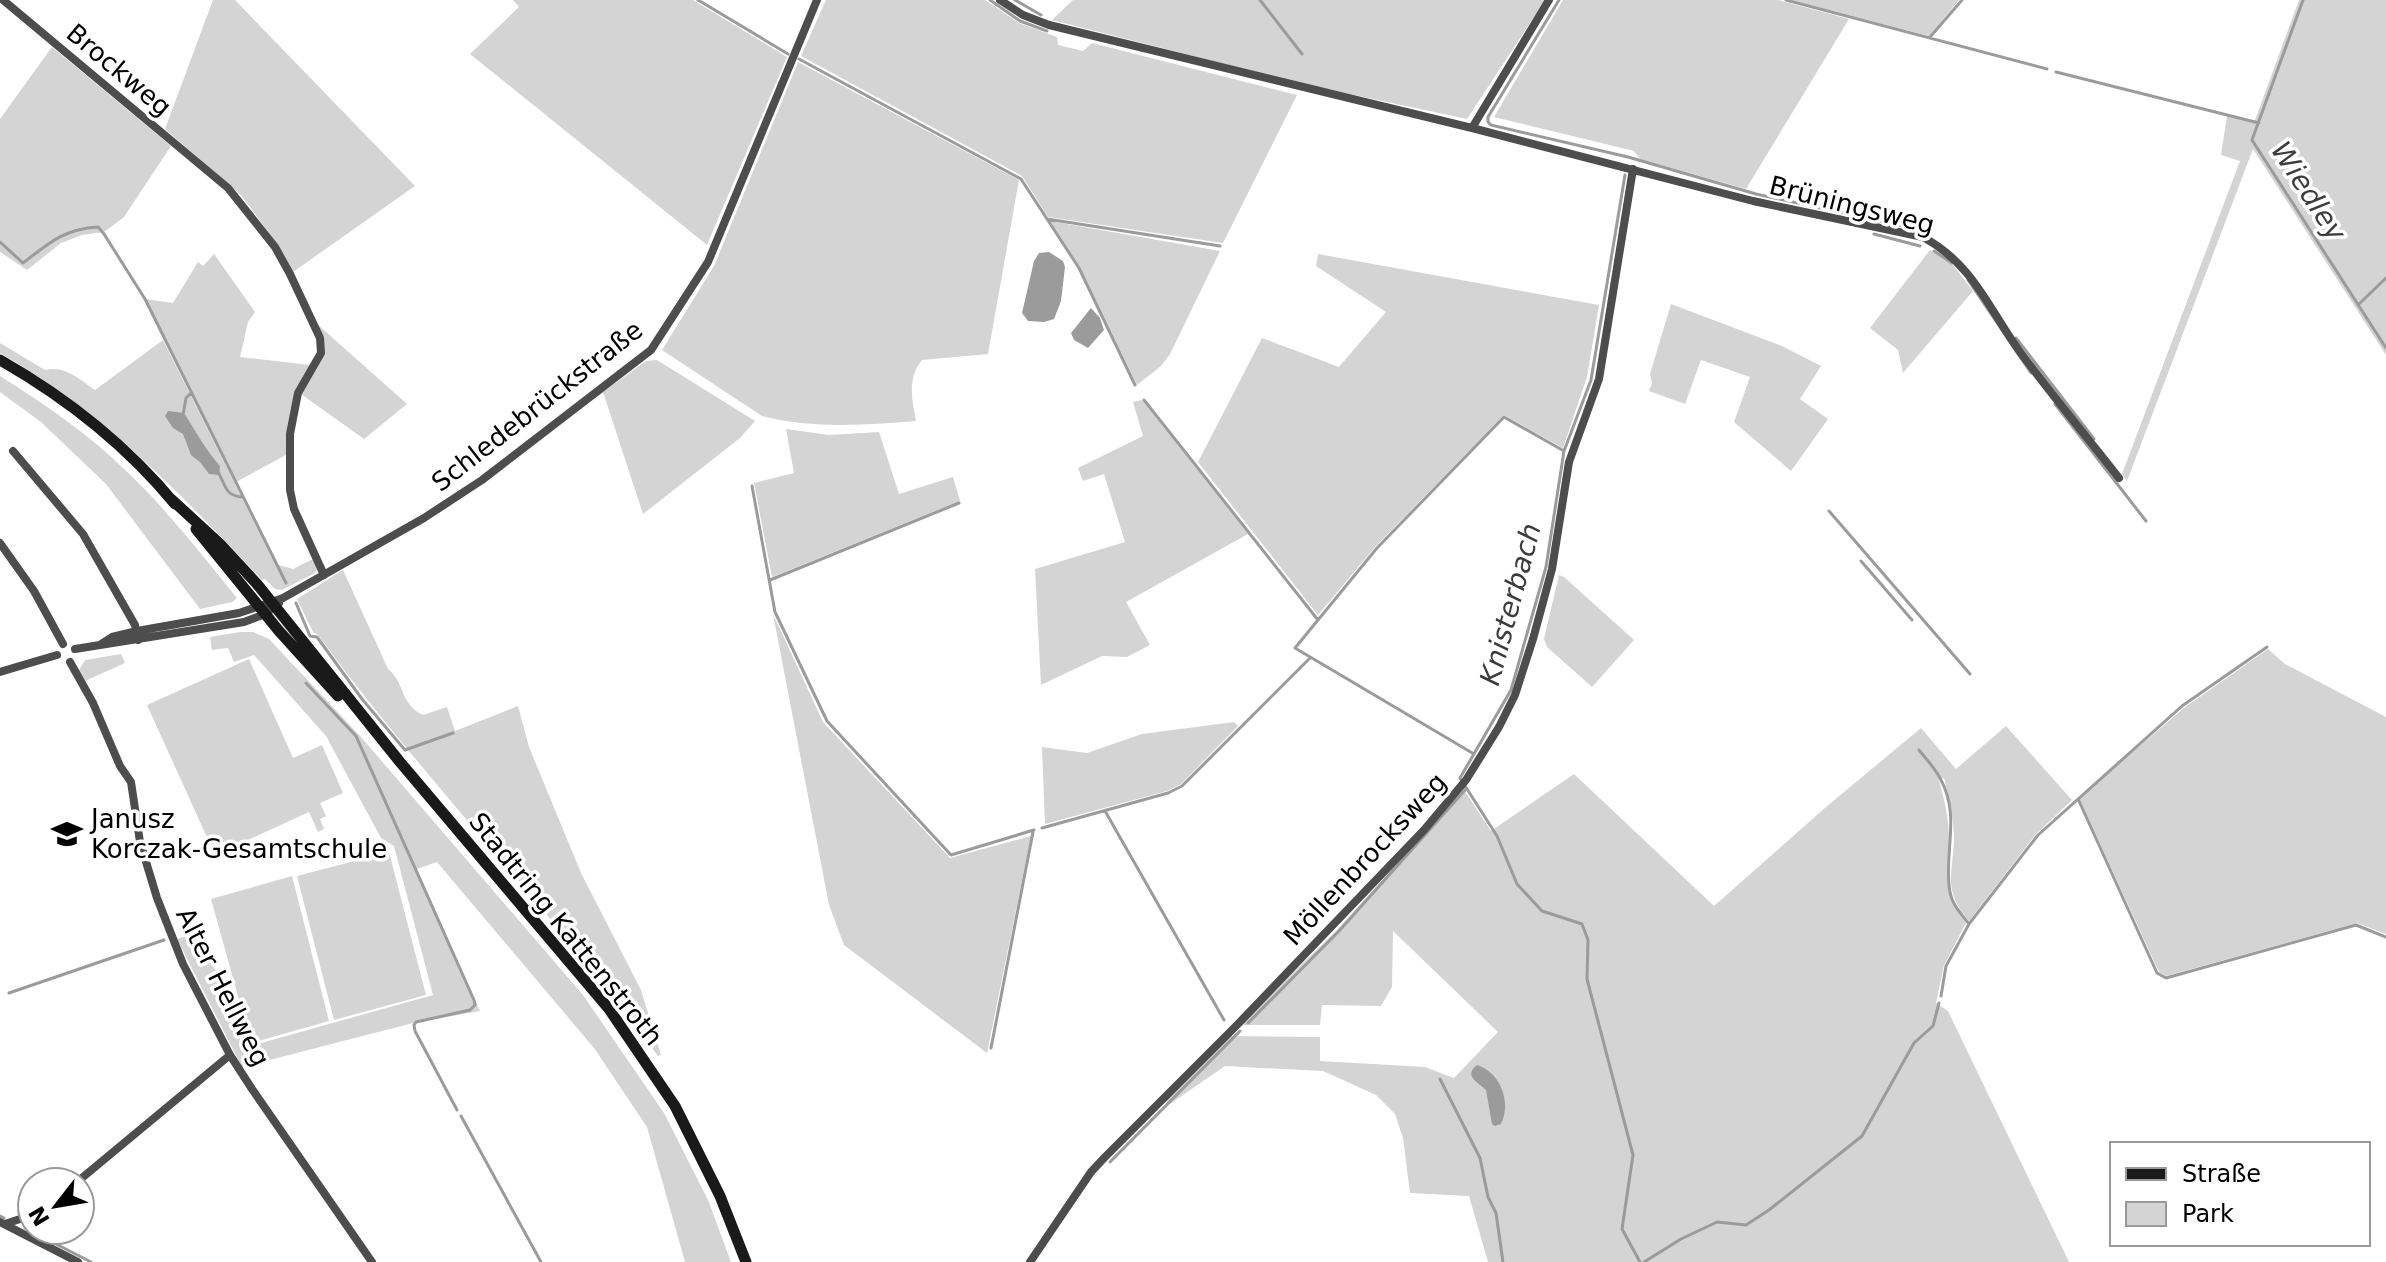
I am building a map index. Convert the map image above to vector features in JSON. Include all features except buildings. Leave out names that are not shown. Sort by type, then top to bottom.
[{"type":"main road","name":"Stadtring Kattenstroth","points":[[0,360],[66,402],[135,461],[171,499],[271,606],[609,1009],[675,1106],[704,1161],[746,1262]]},
{"type":"street","name":"Brockweg","points":[[3,0],[228,188],[256,221],[290,274],[320,338],[321,353],[298,393],[290,434],[290,490],[294,509],[324,575]]},
{"type":"street","name":"Schledebrückstraße","points":[[75,649],[114,644],[138,635],[244,622],[424,518],[482,480],[651,350],[708,262],[817,0]]},
{"type":"street","name":"Brüningsweg","points":[[1000,0],[1023,15],[1049,25],[1472,128],[1753,201],[1923,237],[1944,249],[1974,281],[2020,351],[2119,478]]},
{"type":"street","points":[[1472,128],[1549,0]]},
{"type":"street","name":"Möllenbrocksweg","points":[[1030,1262],[1091,1172],[1424,830],[1463,783],[1499,727],[1515,695],[1537,625],[1552,569],[1569,462],[1599,379],[1633,169]]},
{"type":"street","points":[[13,451],[83,534],[138,635]]},
{"type":"street","points":[[0,543],[34,591],[63,644]]},
{"type":"street","points":[[63,644],[75,649],[75,658],[70,662],[62,662],[57,655],[63,644]]},
{"type":"street","points":[[0,672],[57,655]]},
{"type":"street","name":"Alter Hellweg","points":[[70,662],[93,703],[120,766],[131,782],[140,842],[165,921],[183,964],[230,1055],[372,1262]]},
{"type":"street","points":[[96,1166],[230,1055]]},
{"type":"street","points":[[2,1223],[78,1262]]},
{"type":"green space","points":[[213,0],[235,0],[415,186],[293,272],[278,245],[241,195],[165,129]]},
{"type":"green space","points":[[513,0],[693,0],[787,57],[707,245],[470,54],[519,7]]},
{"type":"green space","points":[[826,0],[985,0],[1019,23],[1057,37],[1058,45],[1083,51],[1092,43],[1297,95],[1223,243],[1048,217],[1022,176],[801,56]]},
{"type":"green space","points":[[1073,0],[1545,0],[1467,119],[1303,84],[1052,20]]},
{"type":"green space","points":[[1563,0],[1778,0],[1849,19],[1746,189],[1640,159],[1634,151],[1494,117]]},
{"type":"green space","points":[[1791,0],[1959,0],[1929,36]]},
{"type":"green space","points":[[2299,0],[2386,0],[2386,355],[2253,149],[2127,481],[2122,474],[2240,161],[2221,155],[2227,116],[2254,123]]},
{"type":"green space","points":[[52,47],[171,146],[124,217],[104,232],[82,235],[61,243],[27,270],[0,252],[0,119]]},
{"type":"green space","points":[[798,62],[1019,180],[988,354],[922,360],[912,382],[916,421],[819,424],[762,416],[662,350],[714,266]]},
{"type":"green space","points":[[1050,221],[1220,251],[1170,354],[1161,366],[1137,385],[1080,267]]},
{"type":"green space","points":[[1930,250],[1953,265],[1973,291],[1903,373],[1898,350],[1870,328]]},
{"type":"green space","points":[[214,254],[255,312],[248,322],[240,357],[310,365],[288,433],[286,455],[236,482],[146,299],[173,303],[198,262],[203,266]]},
{"type":"green space","points":[[1318,254],[1599,305],[1587,377],[1563,448],[1504,415],[1375,547],[1318,615],[1198,462],[1262,338],[1339,367],[1386,312],[1316,266]]},
{"type":"green space","points":[[1671,304],[1782,346],[1821,366],[1800,399],[1828,419],[1791,471],[1734,422],[1750,377],[1701,360],[1685,404],[1649,391],[1652,383],[1650,374]]},
{"type":"green space","points":[[316,323],[407,404],[364,439],[301,394],[324,352]]},
{"type":"green space","points":[[163,340],[275,564],[293,569],[313,559],[317,569],[315,573],[282,590],[262,580],[171,486],[107,428],[73,401],[0,353],[0,343],[45,370],[65,371],[95,390]]},
{"type":"green space","points":[[657,360],[755,421],[740,438],[643,514],[603,392],[646,361]]},
{"type":"green space","points":[[0,376],[64,419],[123,468],[168,515],[237,598],[232,602],[200,609],[106,484],[41,422],[0,392]]},
{"type":"green space","points":[[1142,400],[1248,534],[1126,602],[1150,645],[1127,657],[1102,656],[1041,685],[1035,569],[1125,542],[1104,474],[1083,481],[1078,468],[1143,436],[1133,402]]},
{"type":"green space","points":[[786,429],[829,435],[879,432],[899,494],[953,477],[960,501],[772,577],[754,483],[794,473]]},
{"type":"green space","points":[[343,570],[388,669],[415,710],[423,715],[447,707],[455,731],[518,706],[529,747],[581,873],[641,990],[661,1055],[658,1056],[575,949],[313,632],[297,599]]},
{"type":"green space","points":[[1559,575],[1634,640],[1592,687],[1547,647],[1544,639]]},
{"type":"green space","points":[[773,614],[823,722],[950,858],[1031,836],[987,1053],[844,945],[829,905]]},
{"type":"green space","points":[[253,632],[269,639],[361,737],[583,995],[664,1113],[708,1200],[731,1262],[685,1262],[647,1127],[594,1048],[437,862],[417,869],[480,1011],[413,1023],[242,1067],[177,939],[198,933],[250,1046],[433,995],[394,846],[381,838],[326,736],[254,655],[234,662],[228,648],[212,650],[210,637]]},
{"type":"green space","points":[[2268,649],[2285,664],[2386,717],[2386,934],[2357,923],[2166,976],[2159,972],[2079,798],[2184,708]]},
{"type":"green space","points":[[121,654],[125,663],[85,681],[79,670],[85,660]]},
{"type":"green space","points":[[249,659],[293,758],[322,745],[343,793],[320,803],[326,816],[320,819],[324,829],[318,832],[309,812],[215,855],[147,705]]},
{"type":"green space","points":[[1234,722],[1238,726],[1181,784],[1167,791],[1045,824],[1042,747],[1087,753],[1142,734]]},
{"type":"green space","points":[[2006,726],[2072,800],[2036,834],[1969,921],[1952,889],[1953,820],[1944,778],[1939,780],[1948,823],[1950,892],[1966,923],[1944,965],[1936,1003],[1948,1011],[2069,1262],[1488,1262],[1469,1196],[1410,1193],[1403,1138],[1395,1114],[1376,1095],[1323,1071],[1225,1066],[1170,1104],[1165,1099],[1228,1036],[1320,1037],[1320,1061],[1425,1067],[1454,1078],[1498,1032],[1393,931],[1392,987],[1381,1006],[1322,1005],[1320,1025],[1239,1025],[1336,931],[1464,790],[1491,831],[1574,774],[1714,906],[1921,728],[1956,769]]},
{"type":"green space","points":[[389,852],[426,995],[334,1020],[297,876]]},
{"type":"green space","points":[[292,876],[329,1021],[251,1043],[211,899]]},
{"type":"shaded area","points":[[1049,252],[1063,261],[1065,267],[1061,301],[1054,319],[1028,321],[1022,313],[1034,261],[1039,253]]},
{"type":"shaded area","points":[[1091,308],[1100,318],[1104,330],[1088,348],[1074,340],[1071,333]]},
{"type":"shaded area","points":[[168,411],[184,413],[220,466],[219,475],[209,474],[191,455],[183,434],[173,428],[165,416]]},
{"type":"shaded area","points":[[1477,1065],[1492,1074],[1502,1089],[1505,1106],[1501,1124],[1492,1124],[1486,1090],[1472,1076],[1471,1072]]},
{"type":"waterway","points":[[698,0],[788,54]]},
{"type":"waterway","points":[[990,0],[1020,21],[1047,31]]},
{"type":"waterway","points":[[1015,0],[1041,15]]},
{"type":"waterway","points":[[1260,0],[1302,54]]},
{"type":"waterway","points":[[1559,0],[1488,117],[1491,125],[1628,157],[1756,194],[1917,229]]},
{"type":"waterway","points":[[1786,0],[2047,69]]},
{"type":"waterway","points":[[1930,37],[1962,0]]},
{"type":"waterway","name":"Wiedley","points":[[2303,0],[2252,140],[2386,348]]},
{"type":"waterway","points":[[799,59],[1021,179],[1079,268],[1135,385]]},
{"type":"waterway","points":[[2056,72],[2259,123]]},
{"type":"waterway","name":"Knisterbach","points":[[1625,175],[1591,380],[1564,451],[1546,567],[1511,690],[1460,778],[1497,836],[1517,884],[1542,911],[1582,924],[1588,940],[1587,979],[1633,1155],[1622,1229],[1640,1262]]},
{"type":"waterway","points":[[1047,219],[1220,246]]},
{"type":"waterway","points":[[0,242],[23,263],[66,234],[98,227],[104,234],[145,299],[286,583]]},
{"type":"waterway","points":[[1874,234],[1920,246]]},
{"type":"waterway","points":[[1934,251],[1952,263]]},
{"type":"waterway","points":[[2358,305],[2386,278]]},
{"type":"waterway","points":[[1968,280],[2031,373]]},
{"type":"waterway","points":[[2016,338],[2094,439]]},
{"type":"waterway","points":[[183,415],[186,398],[191,393]]},
{"type":"waterway","points":[[1144,400],[1318,620]]},
{"type":"waterway","points":[[2055,404],[2146,521]]},
{"type":"waterway","points":[[1474,754],[1295,648],[1377,548],[1504,417],[1564,451]]},
{"type":"waterway","points":[[218,472],[226,489],[243,497]]},
{"type":"waterway","points":[[752,486],[775,612],[827,721],[951,855],[1034,830]]},
{"type":"waterway","points":[[770,580],[959,503]]},
{"type":"waterway","points":[[1829,511],[1970,674]]},
{"type":"waterway","points":[[1861,561],[1912,620]]},
{"type":"waterway","points":[[296,603],[310,636],[317,637],[362,699],[405,750],[453,733]]},
{"type":"waterway","points":[[1941,996],[1946,966],[1969,924],[2038,835],[2182,706],[2267,647]]},
{"type":"waterway","points":[[1042,828],[1168,793],[1182,786],[1310,658]]},
{"type":"waterway","points":[[306,683],[356,736],[474,1000],[475,1005],[470,1010],[414,1025],[457,1110]]},
{"type":"waterway","points":[[1919,750],[1936,772],[1947,794],[1951,822],[1950,892],[1969,924]]},
{"type":"waterway","points":[[1248,1023],[1339,931],[1466,789]]},
{"type":"waterway","points":[[2079,801],[2157,973],[2166,978],[2356,925],[2386,937]]},
{"type":"waterway","points":[[1105,811],[1224,1020]]},
{"type":"waterway","points":[[991,1048],[1033,832]]},
{"type":"waterway","points":[[9,993],[164,940]]},
{"type":"waterway","points":[[1644,1262],[1717,1222],[1746,1225],[1862,1136],[1914,1043],[1933,1026],[1939,1003]]},
{"type":"waterway","points":[[1110,1162],[1240,1031]]},
{"type":"waterway","points":[[1440,1079],[1480,1158],[1488,1197],[1496,1213],[1503,1262]]},
{"type":"waterway","points":[[461,1116],[541,1262]]},
{"type":"waterway","points":[[0,1216],[4,1218]]},
{"type":"waterway","points":[[60,1246],[91,1262]]},
{"type":"place","name":"Janusz Korczak-Gesamtschule","points":[[67,834]]}]
